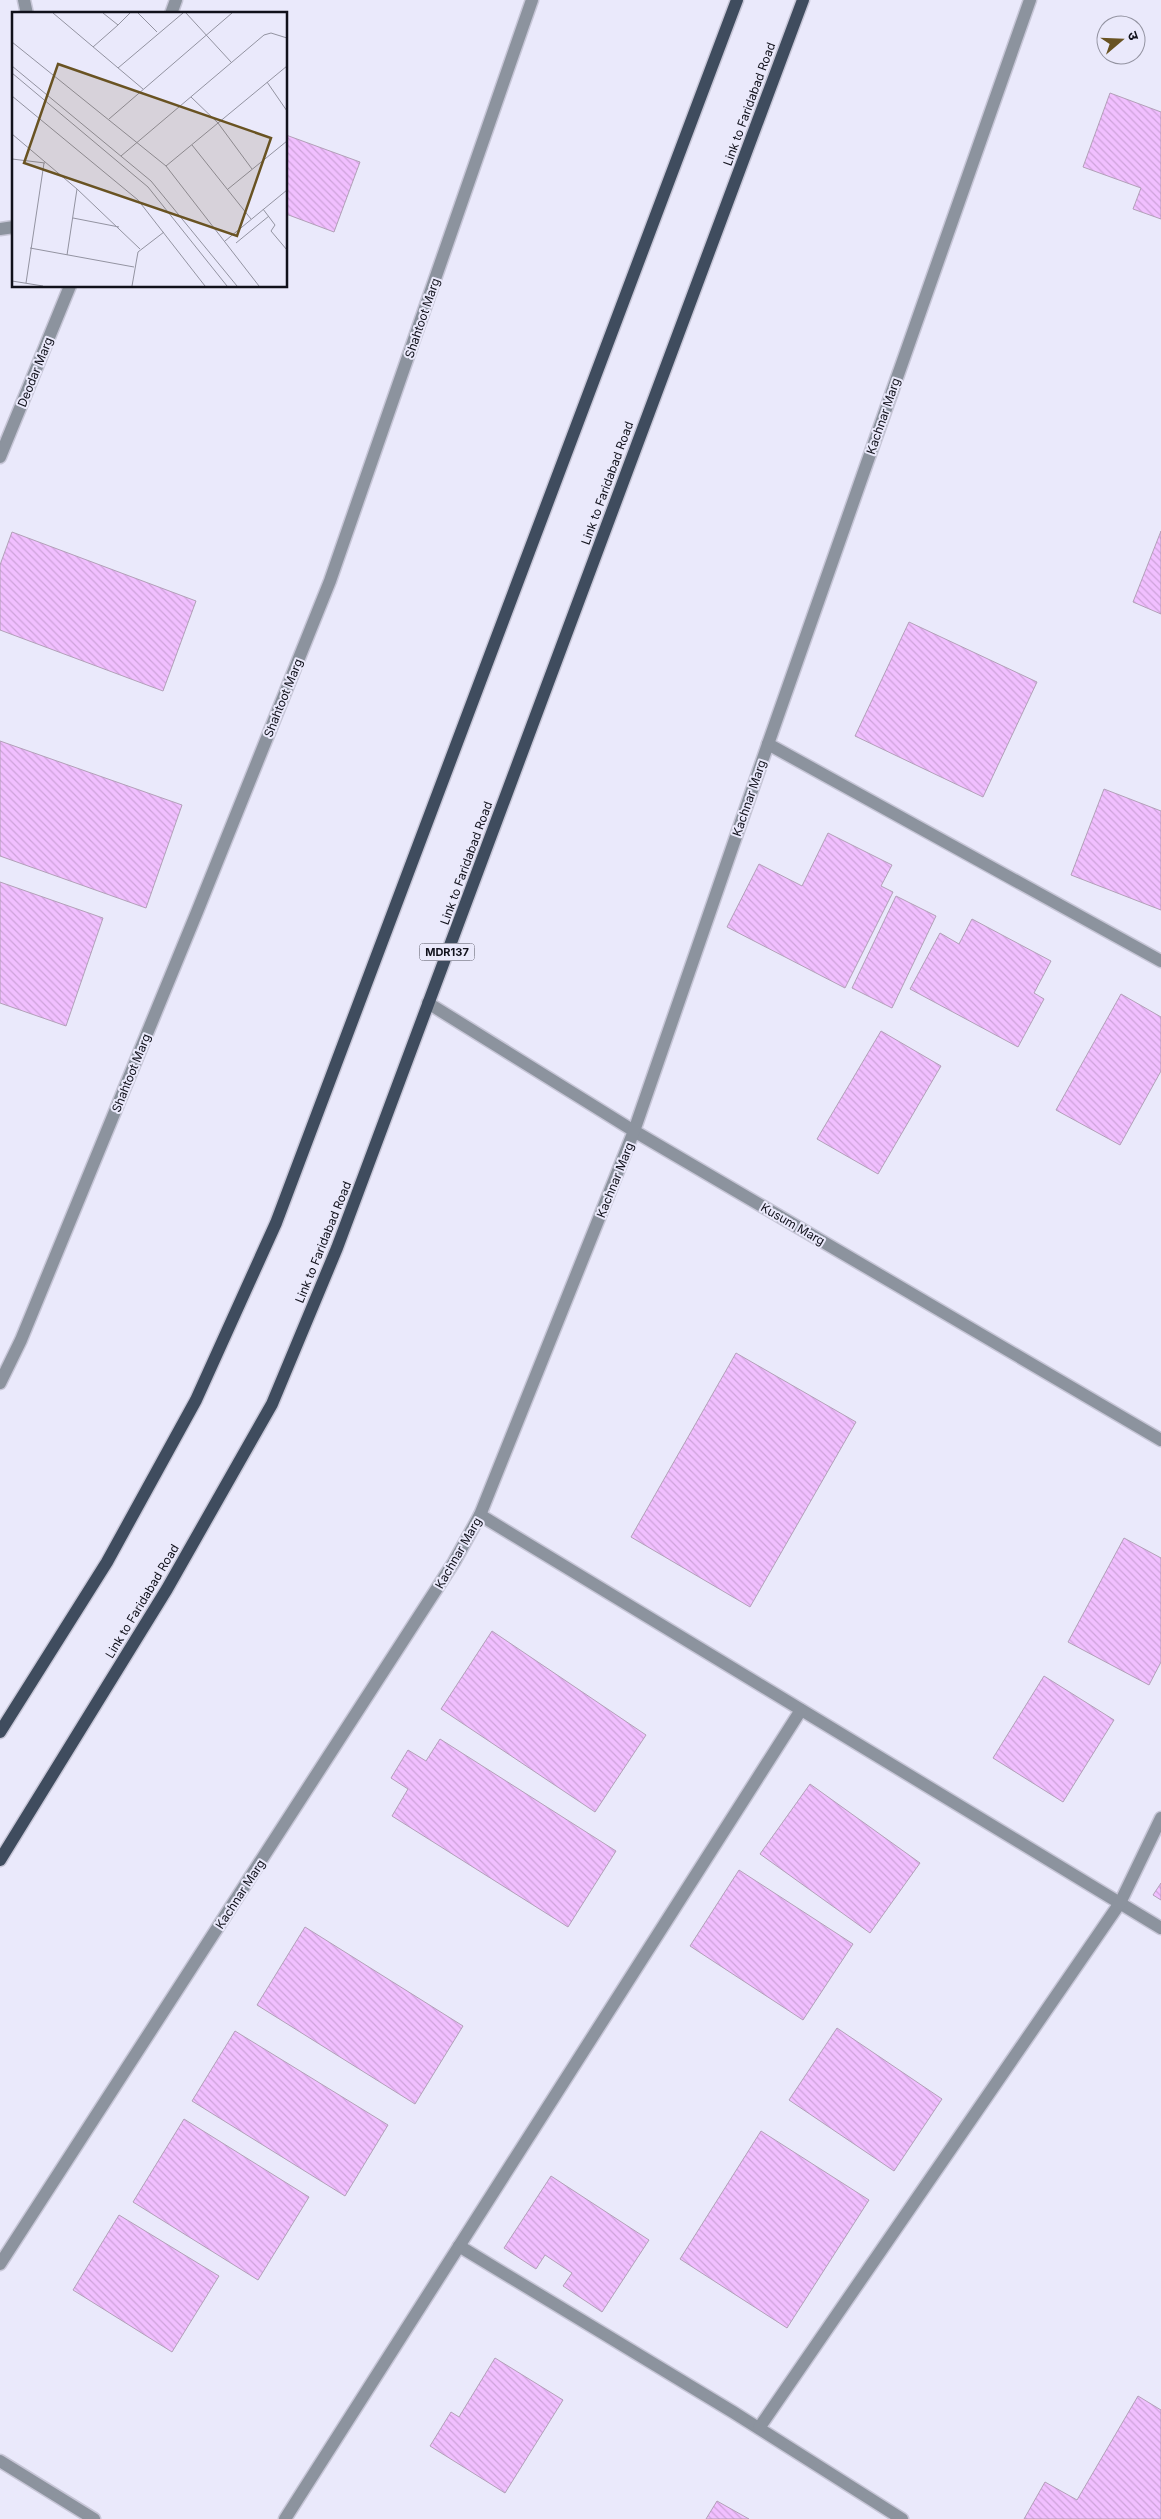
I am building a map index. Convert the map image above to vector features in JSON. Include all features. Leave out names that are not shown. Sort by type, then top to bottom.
[{"type":"main road","points":[[0,1732],[106,1562],[196,1400],[276,1223],[737,0]]},
{"type":"main road","name":"Link to Faridabad Road","points":[[0,1860],[162,1597],[272,1404],[337,1248],[803,0]]},
{"type":"street","points":[[172,12],[176,0]]},
{"type":"street","name":"Shahtoot Marg","points":[[0,1383],[21,1340],[197,912],[330,581],[532,0]]},
{"type":"street","name":"Kachnar Marg","points":[[0,2264],[454,1562],[480,1515],[634,1131],[1030,0]]},
{"type":"street","name":"Deodar Marg","points":[[0,457],[69,288]]},
{"type":"street","points":[[768,744],[1161,961]]},
{"type":"street","name":"Kusum Marg","points":[[428,1003],[634,1131],[1161,1440]]},
{"type":"street","points":[[480,1515],[1161,1928]]},
{"type":"street","points":[[285,2519],[801,1710]]},
{"type":"street","points":[[759,2428],[1120,1903],[1161,1818]]},
{"type":"street","points":[[459,2246],[759,2428],[902,2519]]},
{"type":"street","points":[[0,2461],[94,2519]]},
{"type":"building","points":[[1110,93],[1161,112],[1161,219],[1133,209],[1141,188],[1083,167]]},
{"type":"building","points":[[288,136],[360,162],[334,232],[288,215]]},
{"type":"building","points":[[1161,531],[1161,614],[1133,602]]},
{"type":"building","points":[[12,532],[196,601],[163,691],[0,630],[0,565]]},
{"type":"building","points":[[909,622],[1037,682],[983,797],[855,736]]},
{"type":"building","points":[[0,741],[182,805],[146,908],[0,856]]},
{"type":"building","points":[[1104,789],[1161,811],[1161,910],[1071,875]]},
{"type":"building","points":[[828,833],[892,865],[881,886],[893,892],[845,988],[727,927],[759,864],[802,886]]},
{"type":"building","points":[[0,882],[103,918],[66,1026],[0,1003]]},
{"type":"building","points":[[896,896],[936,916],[892,1008],[852,988]]},
{"type":"building","points":[[972,919],[1051,961],[1034,993],[1044,999],[1018,1047],[910,989],[940,933],[959,944]]},
{"type":"building","points":[[1121,994],[1161,1017],[1161,1071],[1120,1145],[1056,1110]]},
{"type":"building","points":[[881,1031],[941,1066],[878,1174],[817,1139]]},
{"type":"building","points":[[736,1353],[856,1422],[750,1607],[631,1537]]},
{"type":"building","points":[[1124,1538],[1161,1558],[1161,1662],[1149,1685],[1068,1642]]},
{"type":"building","points":[[492,1631],[646,1735],[595,1812],[441,1709]]},
{"type":"building","points":[[1044,1676],[1114,1720],[1063,1802],[993,1758]]},
{"type":"building","points":[[440,1739],[616,1851],[568,1927],[392,1816],[408,1789],[391,1778],[408,1750],[426,1761]]},
{"type":"building","points":[[810,1784],[920,1863],[870,1933],[760,1854]]},
{"type":"building","points":[[739,1870],[853,1944],[803,2020],[690,1946]]},
{"type":"building","points":[[1161,1883],[1161,1900],[1153,1895]]},
{"type":"building","points":[[305,1927],[463,2026],[415,2104],[257,2005]]},
{"type":"building","points":[[837,2028],[942,2099],[894,2171],[789,2100]]},
{"type":"building","points":[[235,2031],[388,2125],[345,2196],[192,2101]]},
{"type":"building","points":[[184,2119],[309,2197],[258,2280],[133,2202]]},
{"type":"building","points":[[761,2131],[869,2200],[787,2328],[680,2259]]},
{"type":"building","points":[[551,2176],[649,2240],[602,2312],[563,2286],[572,2273],[545,2255],[536,2269],[504,2248]]},
{"type":"building","points":[[119,2215],[219,2276],[172,2352],[73,2290]]},
{"type":"building","points":[[495,2358],[563,2400],[505,2493],[430,2446],[451,2412],[459,2417]]},
{"type":"building","points":[[1138,2396],[1161,2410],[1161,2519],[1024,2519],[1045,2482],[1077,2500]]},
{"type":"building","points":[[717,2501],[749,2519],[706,2519]]}]
